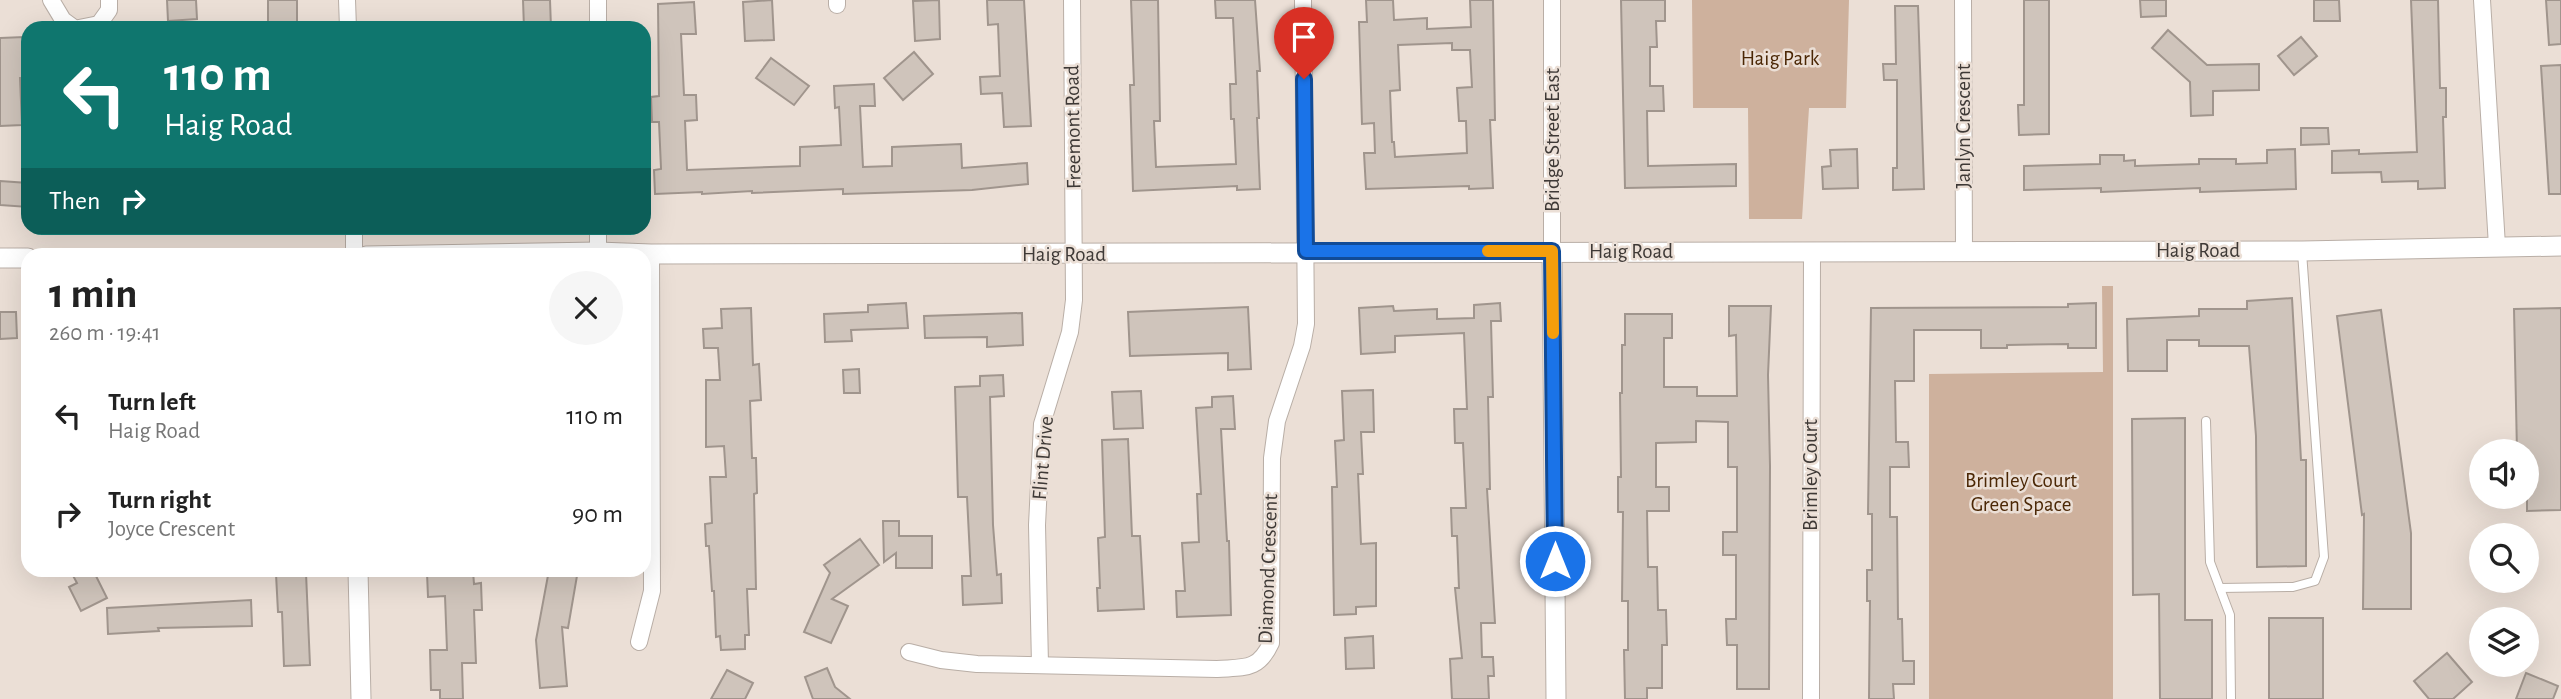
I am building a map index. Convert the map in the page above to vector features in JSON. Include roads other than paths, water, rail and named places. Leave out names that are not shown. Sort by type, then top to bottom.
[{"type":"street","points":[[51,0],[65,21]]},
{"type":"street","points":[[101,21],[110,10],[109,0]]},
{"type":"street","points":[[347,0],[348,21]]},
{"type":"street","points":[[598,0],[598,21]]},
{"type":"street","name":"Freemont Road","points":[[1072,0],[1075,254]]},
{"type":"street","name":"Diamond Crescent","points":[[909,652],[941,660],[977,664],[1217,669],[1254,666],[1264,657],[1271,643],[1272,458],[1277,421],[1302,346],[1306,324],[1303,0]]},
{"type":"street","name":"Bridge Street East","points":[[1552,0],[1556,699]]},
{"type":"street","name":"Janlyn Crescent","points":[[1963,0],[1964,252]]},
{"type":"street","points":[[2482,0],[2497,246]]},
{"type":"street","name":"Haig Road","points":[[651,254],[2302,251],[2561,246]]},
{"type":"street","name":"Brimley Court","points":[[1811,699],[1812,251]]},
{"type":"street","name":"Flint Drive","points":[[1040,665],[1037,524],[1042,424],[1070,332],[1075,254]]},
{"type":"street","points":[[0,258],[21,258]]},
{"type":"street","points":[[639,642],[652,591],[651,422]]},
{"type":"street","points":[[358,577],[361,699]]},
{"type":"lane","points":[[2220,588],[2293,587],[2315,581],[2324,557],[2302,251]]},
{"type":"lane","points":[[2206,421],[2210,562],[2230,615],[2231,699]]},
{"type":"park label","name":"Haig Park","points":[[1780,58]]},
{"type":"park label","name":"Brimley Court Green Space","points":[[2021,492]]}]
